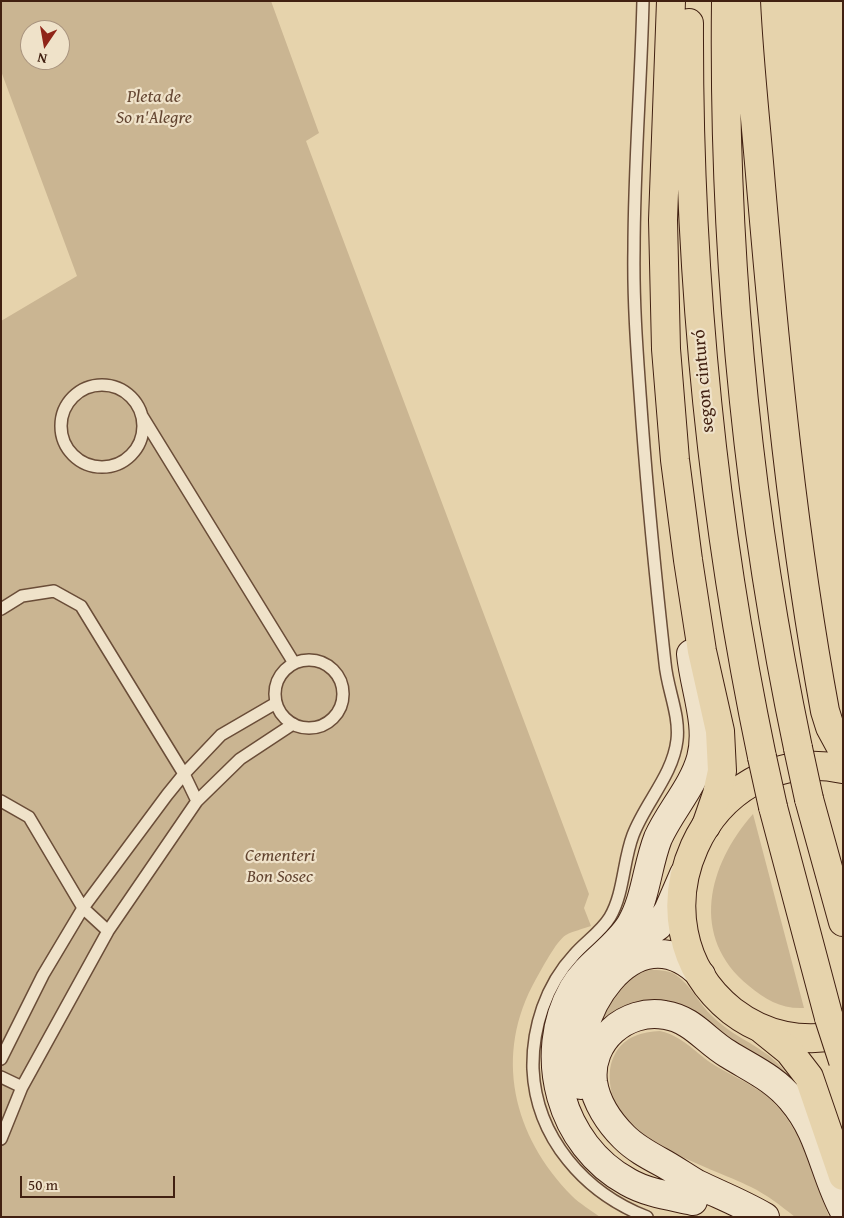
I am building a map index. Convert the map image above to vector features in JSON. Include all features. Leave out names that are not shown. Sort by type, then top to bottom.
[{"type":"main road","points":[[671,1],[663,220],[664,304],[676,460],[688,560],[702,651],[722,746],[722,771],[706,826]]},
{"type":"main road","name":"segon cinturó","points":[[689,1],[692,210],[702,369],[720,527],[747,686],[773,808],[836,1027],[843,1061]]},
{"type":"main road","name":"segon cinturó","points":[[726,1],[728,196],[738,356],[756,516],[769,597],[798,748],[809,799],[843,922]]},
{"type":"main road","points":[[746,1],[749,58],[772,314],[794,517],[825,711],[830,727],[843,751]]},
{"type":"main road","points":[[836,1027],[810,1040],[787,1038],[763,1030],[742,1019],[723,1004],[701,975],[686,942],[682,918],[682,893],[686,870],[694,847],[706,826],[731,797],[746,785],[775,770],[808,766],[843,770]]},
{"type":"main road","points":[[763,1030],[789,1051],[809,1077],[843,1176]]},
{"type":"street","points":[[688,560],[689,637],[704,736],[700,759],[694,776],[657,841],[635,916],[623,934],[586,969],[567,1002],[558,1027],[555,1053],[557,1078],[565,1110],[579,1136],[594,1156],[615,1175],[636,1187],[695,1192]]},
{"type":"street","points":[[686,870],[668,911],[658,926],[616,956],[589,984],[572,1021],[567,1043],[568,1084],[574,1105],[586,1128],[606,1153],[634,1174],[695,1192],[765,1217]]},
{"type":"street","points":[[695,1192],[658,1174],[627,1155],[610,1140],[599,1126],[585,1100],[580,1082],[578,1054],[584,1023],[594,1001],[610,980],[632,962],[646,955],[669,955],[684,960],[701,975]]},
{"type":"street","points":[[728,1217],[632,1144],[611,1121],[598,1099],[593,1075],[600,1046],[618,1025],[636,1016],[666,1015],[685,1021],[727,1054],[762,1072],[781,1088],[801,1110],[810,1125],[843,1209]]},
{"type":"lane","points":[[643,1],[634,247],[635,312],[656,580],[665,668],[676,717],[677,740],[666,772],[634,832],[616,901],[610,916],[568,960],[546,998],[537,1029],[533,1068],[536,1092],[542,1114],[560,1149],[595,1188],[618,1203],[647,1217]]},
{"type":"lane","points":[[142,416],[144,429],[140,443],[133,455],[115,465],[94,467],[81,462],[70,453],[63,441],[60,427],[65,408],[78,393],[90,386],[103,385],[116,387],[128,394],[137,404],[142,416],[294,663]]},
{"type":"lane","points":[[1,609],[22,596],[54,591],[81,606],[184,774],[197,801]]},
{"type":"lane","points":[[317,660],[328,665],[342,683],[344,694],[342,706],[327,724],[316,728],[304,728],[293,724],[280,711],[276,703],[275,694],[280,675],[294,663],[317,660]]},
{"type":"lane","points":[[1,1059],[43,975],[83,908],[184,774],[222,735],[276,703]]},
{"type":"lane","points":[[1,1139],[22,1087],[108,930],[197,801],[240,759],[293,724]]},
{"type":"lane","points":[[1,801],[30,817],[83,908],[108,930]]},
{"type":"lane","points":[[1,1077],[22,1087]]},
{"type":"green space","name":"Cementeri Bon Sosec","points":[[1,1],[271,1],[319,133],[306,141],[589,894],[584,908],[591,926],[572,932],[562,938],[536,979],[523,1008],[515,1037],[513,1065],[516,1094],[523,1121],[535,1147],[552,1173],[572,1196],[600,1217],[1,1217],[1,321],[77,276],[1,71]]},
{"type":"green space","points":[[753,814],[804,1008],[788,1007],[774,1003],[749,986],[730,967],[718,946],[712,923],[712,901],[716,878],[737,834]]},
{"type":"green space","points":[[650,970],[660,970],[676,975],[691,989],[712,1016],[733,1033],[774,1060],[792,1081],[708,1024],[592,1030],[608,1002],[622,985]]},
{"type":"green space","points":[[660,1031],[675,1036],[711,1063],[764,1094],[777,1106],[797,1135],[829,1217],[795,1217],[757,1190],[688,1160],[645,1136],[628,1121],[616,1103],[610,1083],[612,1061],[619,1048],[629,1039],[647,1032]]},
{"type":"park label","name":"Pleta de So n'Alegre","points":[[154,107]]}]
